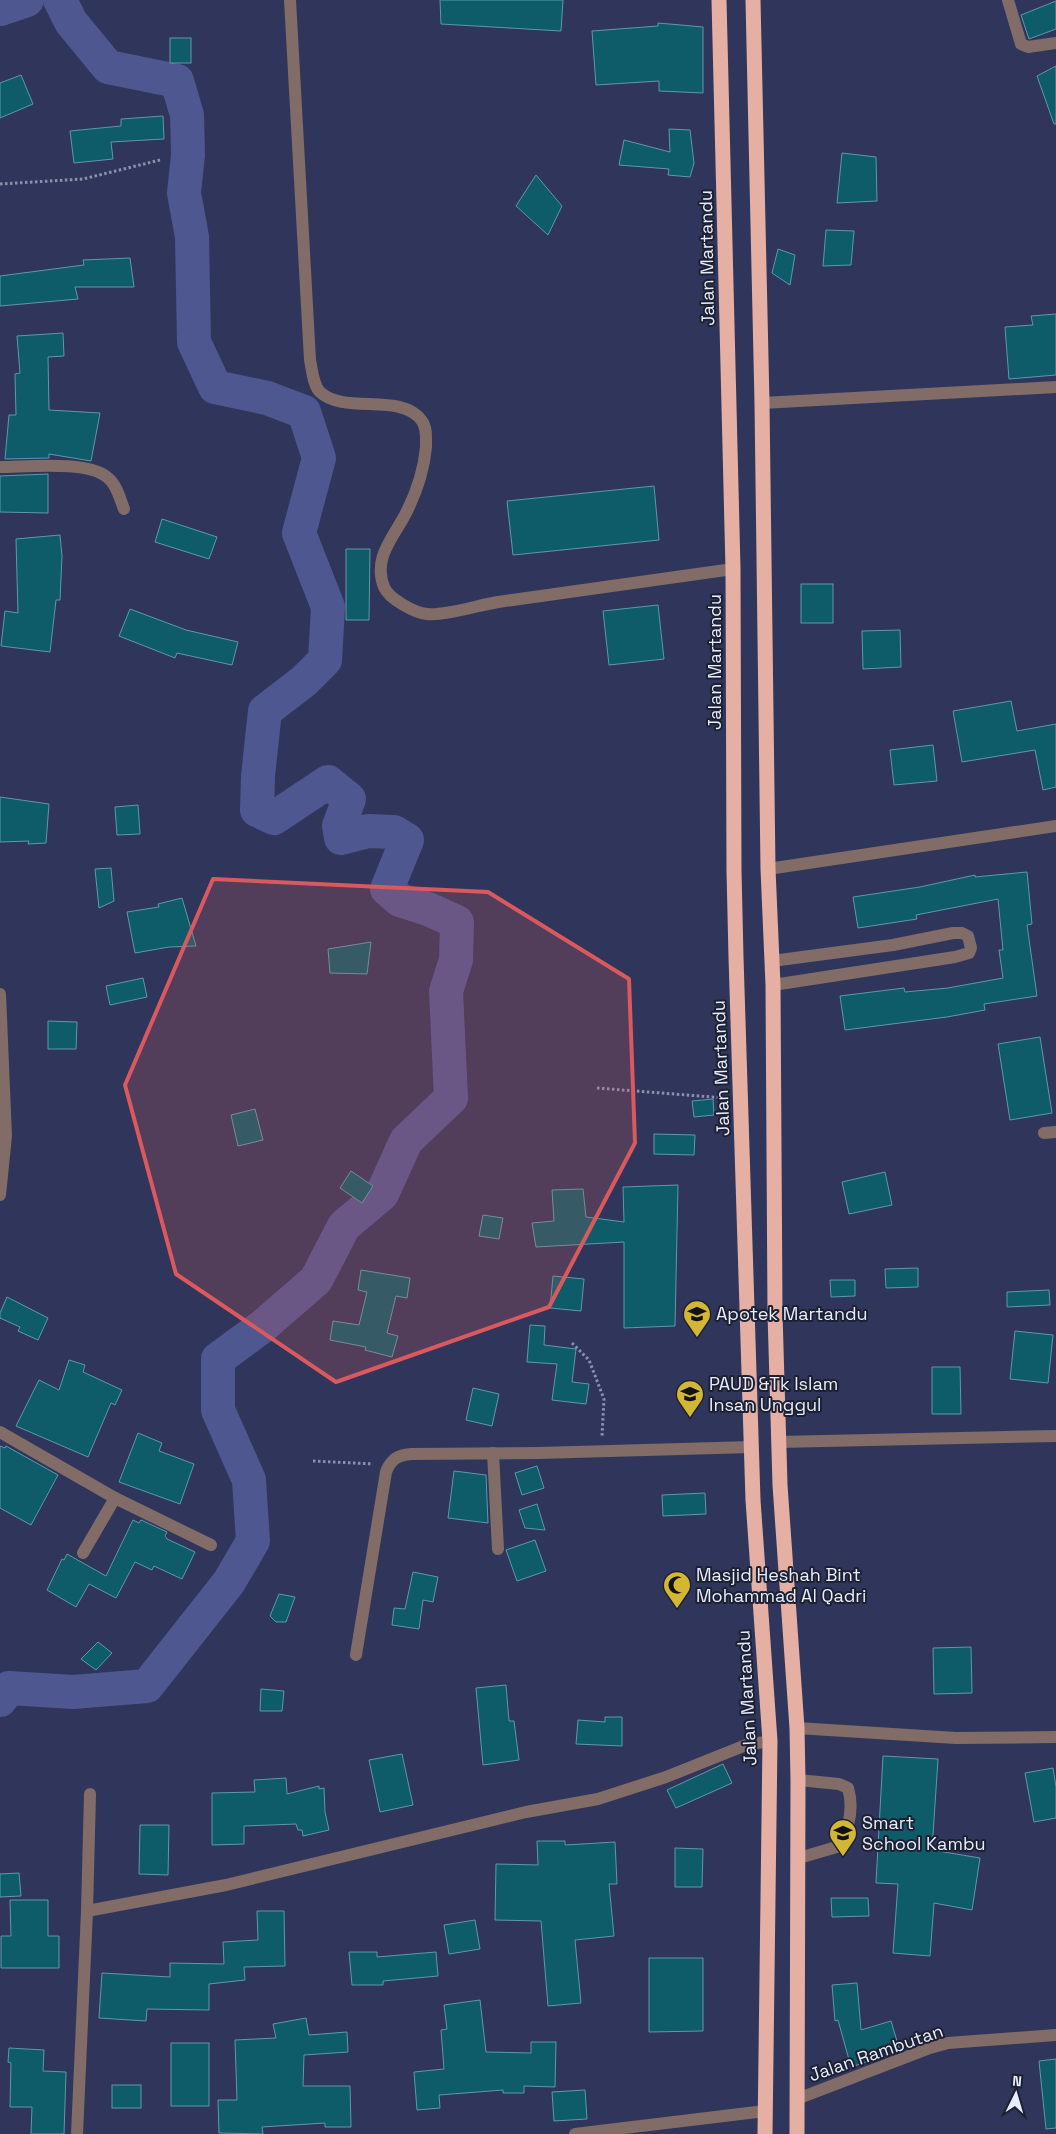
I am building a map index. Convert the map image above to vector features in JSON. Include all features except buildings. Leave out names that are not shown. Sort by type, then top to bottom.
[{"type":"highway","name":"Jalan Martandu","points":[[719,0],[733,569],[734,871],[740,1100],[753,1500],[770,1741],[765,2134]]},
{"type":"highway","points":[[753,0],[762,403],[768,869],[773,986],[775,1313],[778,1442],[797,1728],[799,1858],[797,2134]]},
{"type":"highway","points":[[748,1314],[775,1313]]},
{"type":"street","points":[[290,0],[310,360],[314,380],[319,392],[332,398],[358,404],[396,406],[414,413],[423,421],[426,435],[425,463],[416,490],[407,512],[383,552],[380,563],[385,589],[403,604],[418,612],[430,614],[486,604],[733,569]]},
{"type":"street","points":[[1008,0],[1021,44],[1028,47],[1056,43]]},
{"type":"street","points":[[762,403],[1056,387]]},
{"type":"street","points":[[0,466],[63,467],[95,471],[108,477],[116,489],[124,509]]},
{"type":"street","points":[[768,869],[1056,826]]},
{"type":"street","points":[[772,961],[893,945],[954,933],[966,934],[971,948],[969,953],[954,957],[773,986]]},
{"type":"street","points":[[0,994],[6,1136],[0,1195]]},
{"type":"street","points":[[0,1432],[115,1498],[201,1542],[212,1544]]},
{"type":"street","points":[[778,1442],[1056,1436]]},
{"type":"street","points":[[356,1655],[389,1465],[393,1459],[401,1455],[752,1447]]},
{"type":"street","points":[[494,1453],[498,1549]]},
{"type":"street","points":[[83,1553],[115,1498]]},
{"type":"street","points":[[797,1728],[956,1738],[1056,1737]]},
{"type":"street","points":[[87,1911],[226,1885],[526,1812],[598,1799],[666,1777],[746,1746],[770,1741]]},
{"type":"street","points":[[798,1780],[839,1784],[848,1788],[851,1809],[846,1835],[840,1846],[799,1858]]},
{"type":"street","points":[[77,2134],[90,1794]]},
{"type":"street","name":"Jalan Rambutan","points":[[797,2099],[930,2048],[948,2043],[1056,2035]]},
{"type":"street","points":[[575,2134],[765,2111]]},
{"type":"path","points":[[0,184],[83,180],[160,160]]},
{"type":"path","points":[[597,1088],[740,1100]]},
{"type":"path","points":[[572,1342],[589,1360],[604,1399],[601,1451]]},
{"type":"path","points":[[313,1462],[389,1465]]},
{"type":"highlighted area","points":[[213,879],[488,892],[629,979],[635,1143],[549,1307],[336,1382],[176,1274],[125,1085]]},
{"type":"waterway","points":[[0,9],[27,0]]},
{"type":"waterway","points":[[0,1700],[9,1688],[73,1692],[147,1686],[229,1582],[253,1541],[249,1480],[218,1410],[218,1359],[263,1326],[316,1280],[344,1226],[382,1194],[406,1141],[451,1098],[446,991],[456,960],[457,922],[428,909],[400,900],[387,889],[407,840],[394,832],[368,831],[341,838],[339,826],[349,799],[328,782],[274,818],[257,810],[258,776],[265,711],[304,681],[325,660],[328,607],[299,533],[319,458],[304,412],[267,398],[215,387],[194,342],[192,237],[184,193],[188,155],[187,115],[177,81],[108,67],[71,22],[60,0]]},
{"type":"place","name":"Apotek Martandu","points":[[697,1338]]},
{"type":"place","name":"PAUD &Tk Islam Insan Unggul","points":[[690,1418]]},
{"type":"place","name":"Masjid Heshah Bint Mohammad Al Qadri","points":[[677,1609]]},
{"type":"place","name":"Smart School Kambu","points":[[843,1857]]}]
